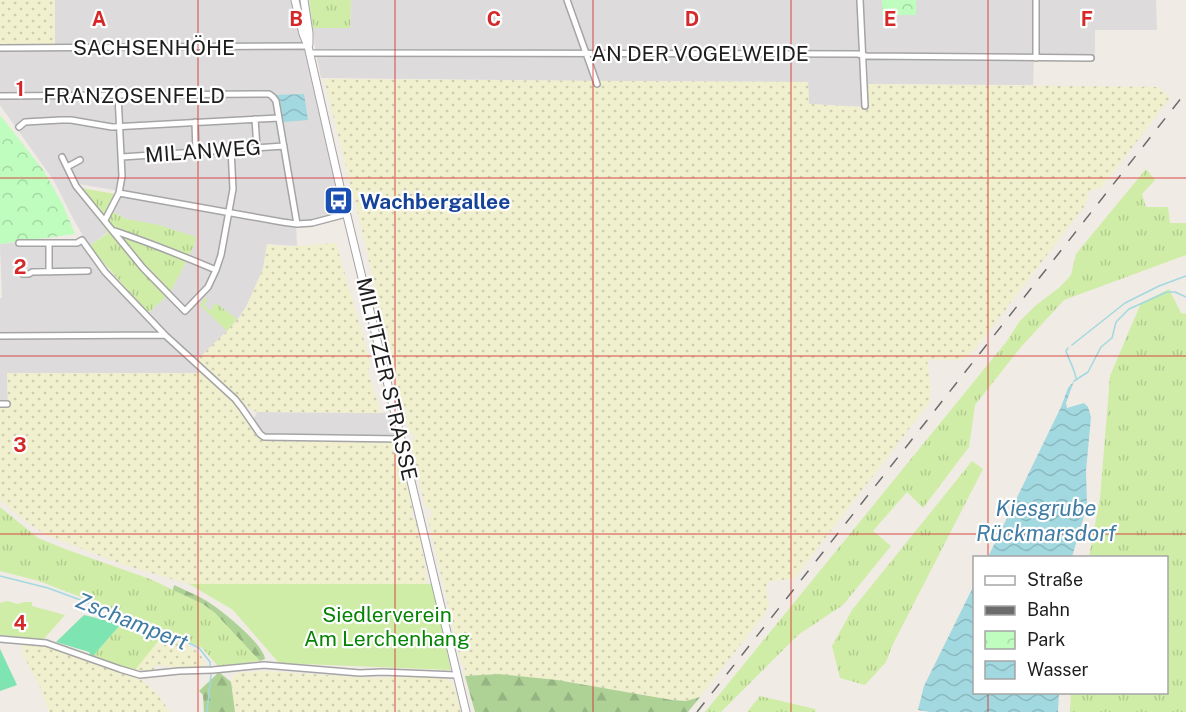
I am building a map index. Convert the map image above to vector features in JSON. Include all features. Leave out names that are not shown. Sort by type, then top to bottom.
[{"type":"street","name":"MILTITZER STRASSE","points":[[295,0],[309,50],[346,214],[466,712]]},
{"type":"street","name":"MILTITZER STRASSE","points":[[304,0],[309,50]]},
{"type":"street","points":[[567,0],[597,84]]},
{"type":"street","points":[[860,0],[865,106]]},
{"type":"street","points":[[1036,0],[1036,58]]},
{"type":"street","name":"SACHSENHÖHE","points":[[0,48],[309,50]]},
{"type":"street","name":"AN DER VOGELWEIDE","points":[[309,50],[834,53],[866,56],[1091,58]]},
{"type":"street","name":"FRANZOSENFELD","points":[[0,96],[269,94],[276,101],[279,118]]},
{"type":"street","points":[[105,220],[118,193],[122,176],[118,95]]},
{"type":"street","points":[[19,126],[25,122],[67,120],[120,127],[279,118],[297,224]]},
{"type":"street","points":[[255,119],[256,148]]},
{"type":"street","points":[[195,122],[196,152]]},
{"type":"street","name":"MILANWEG","points":[[122,157],[284,146]]},
{"type":"street","points":[[62,157],[76,186],[143,268],[185,311],[208,287],[222,255],[234,189],[231,150]]},
{"type":"street","points":[[67,166],[80,160]]},
{"type":"street","points":[[118,193],[297,224],[312,223],[346,214]]},
{"type":"street","points":[[113,231],[216,270]]},
{"type":"street","points":[[19,243],[76,243],[82,240],[105,272],[165,335],[234,399],[264,437],[401,439]]},
{"type":"street","points":[[49,243],[49,272]]},
{"type":"street","points":[[23,274],[88,271]]},
{"type":"street","points":[[0,336],[165,335]]},
{"type":"street","points":[[0,404],[8,404]]},
{"type":"street","points":[[0,639],[46,643],[140,675],[272,665],[360,673],[456,675]]},
{"type":"shaded area","points":[[55,0],[291,0],[333,170],[339,207],[337,212],[322,218],[296,223],[297,246],[267,244],[263,269],[246,307],[227,331],[197,360],[148,313],[170,293],[194,246],[196,237],[126,219],[113,212],[119,191],[73,183],[108,232],[89,246],[54,181],[0,105],[0,100],[3,98],[98,95],[0,93],[0,50],[55,50]]},
{"type":"shaded area","points":[[351,0],[564,0],[593,81],[321,78],[313,28],[350,28]]},
{"type":"shaded area","points":[[571,0],[858,0],[862,107],[809,104],[808,82],[598,81]]},
{"type":"shaded area","points":[[863,0],[1156,0],[1157,30],[1095,30],[1095,59],[1034,59],[1033,85],[868,84],[867,55],[864,53]]},
{"type":"shaded area","points":[[18,242],[45,245],[83,244],[102,271],[205,373],[7,373],[8,402],[0,402],[0,298],[2,298],[0,244]]},
{"type":"shaded area","points":[[257,412],[392,413],[398,437],[263,435],[253,421]]},
{"type":"green space","points":[[0,0],[55,0],[55,45],[0,45]]},
{"type":"green space","points":[[309,0],[351,0],[350,28],[313,28]]},
{"type":"green space","points":[[882,0],[916,0],[916,15],[882,15]]},
{"type":"green space","points":[[324,79],[808,82],[809,104],[865,107],[868,84],[1159,87],[1170,98],[1101,188],[1089,191],[1086,204],[976,348],[961,359],[927,359],[931,389],[929,403],[797,575],[792,579],[769,581],[766,588],[769,605],[766,612],[700,697],[686,701],[465,676],[428,518],[432,516],[430,508],[425,507],[411,442],[414,434],[409,433],[406,410],[402,408],[380,315],[383,313],[379,308]]},
{"type":"green space","points":[[0,115],[44,171],[63,205],[75,234],[0,244]]},
{"type":"green space","points":[[1146,169],[1155,180],[1142,194],[1146,207],[1168,207],[1170,223],[1186,223],[1186,255],[1064,300],[1021,347],[975,405],[969,447],[923,508],[907,492],[873,531],[891,546],[843,605],[798,635],[721,712],[705,712],[1007,341],[1019,322],[1071,275],[1076,254]]},
{"type":"green space","points":[[81,188],[115,194],[105,215],[101,213]]},
{"type":"green space","points":[[113,212],[126,219],[159,225],[196,237],[194,246],[170,293],[148,313],[89,246],[108,233],[103,225]]},
{"type":"green space","points":[[336,243],[370,361],[368,371],[381,413],[257,412],[245,406],[197,360],[227,331],[246,307],[263,269],[267,244],[297,246]]},
{"type":"green space","points":[[1169,289],[1181,313],[1186,314],[1186,712],[1070,712],[1071,694],[1168,694],[1168,556],[1089,556],[1100,498],[1110,376],[1141,303]]},
{"type":"green space","points":[[205,298],[208,299],[204,305],[210,311],[216,303],[237,319],[227,331],[200,305]]},
{"type":"green space","points":[[7,373],[203,373],[240,409],[263,441],[391,443],[396,445],[400,450],[413,511],[412,518],[416,519],[427,585],[189,584],[124,565],[44,534],[0,500],[0,408],[8,407]]},
{"type":"green space","points":[[972,461],[983,469],[893,644],[886,662],[865,685],[840,678],[832,646],[852,610]]},
{"type":"green space","points":[[0,507],[38,538],[150,579],[203,604],[223,620],[260,661],[218,666],[202,648],[168,632],[39,581],[0,571]]},
{"type":"green space","name":"Siedlerverein Am Lerchenhang","points":[[189,584],[432,584],[451,670],[279,663],[233,610]]},
{"type":"green space","points":[[174,585],[205,600],[230,618],[263,652],[265,659],[260,661],[216,614],[203,604],[173,590]]},
{"type":"green space","points":[[7,601],[18,604],[32,602],[32,606],[65,615],[43,640],[0,635],[0,603]]},
{"type":"green space","points":[[84,615],[121,624],[92,657],[89,652],[56,642]]},
{"type":"green space","points":[[121,624],[160,639],[135,670],[92,657]]},
{"type":"green space","points":[[160,639],[178,642],[195,650],[202,657],[205,666],[179,668],[155,665],[153,671],[135,670]]},
{"type":"green space","points":[[22,642],[45,645],[117,669],[145,682],[170,712],[49,712],[41,689],[23,655]]},
{"type":"green space","points":[[0,649],[17,685],[0,691]]},
{"type":"green space","points":[[265,671],[371,678],[416,676],[446,679],[453,683],[461,712],[235,712],[231,682],[235,673]]},
{"type":"green space","points":[[219,672],[231,682],[235,712],[204,712],[203,695],[199,691]]},
{"type":"green space","points":[[499,674],[557,680],[672,700],[686,701],[700,697],[688,712],[475,712],[465,676]]},
{"type":"green space","points":[[760,696],[815,709],[816,712],[747,712]]},
{"type":"water","points":[[304,94],[308,120],[283,122],[280,100],[275,95]]},
{"type":"water","name":"Kiesgrube Rückmarsdorf","points":[[1074,381],[1066,403],[1067,408],[1084,403],[1091,417],[1086,471],[1087,506],[1072,556],[988,556],[1061,407],[1068,388]]},
{"type":"water","name":"Kiesgrube Rückmarsdorf","points":[[973,587],[973,694],[1059,694],[1058,712],[930,712],[918,710],[924,686]]},
{"type":"waterway","points":[[1072,345],[1125,303],[1186,276]]},
{"type":"waterway","points":[[1074,381],[1088,372],[1101,347],[1112,338],[1116,322],[1129,309],[1167,292],[1175,292],[1186,297]]},
{"type":"waterway","points":[[1068,348],[1066,351],[1076,378]]},
{"type":"waterway","name":"Zschampert","points":[[0,576],[48,588],[177,637],[199,648],[210,662],[207,712]]},
{"type":"railway","points":[[697,712],[1186,92]]},
{"type":"place","name":"Wachbergallee","points":[[339,201]]}]
